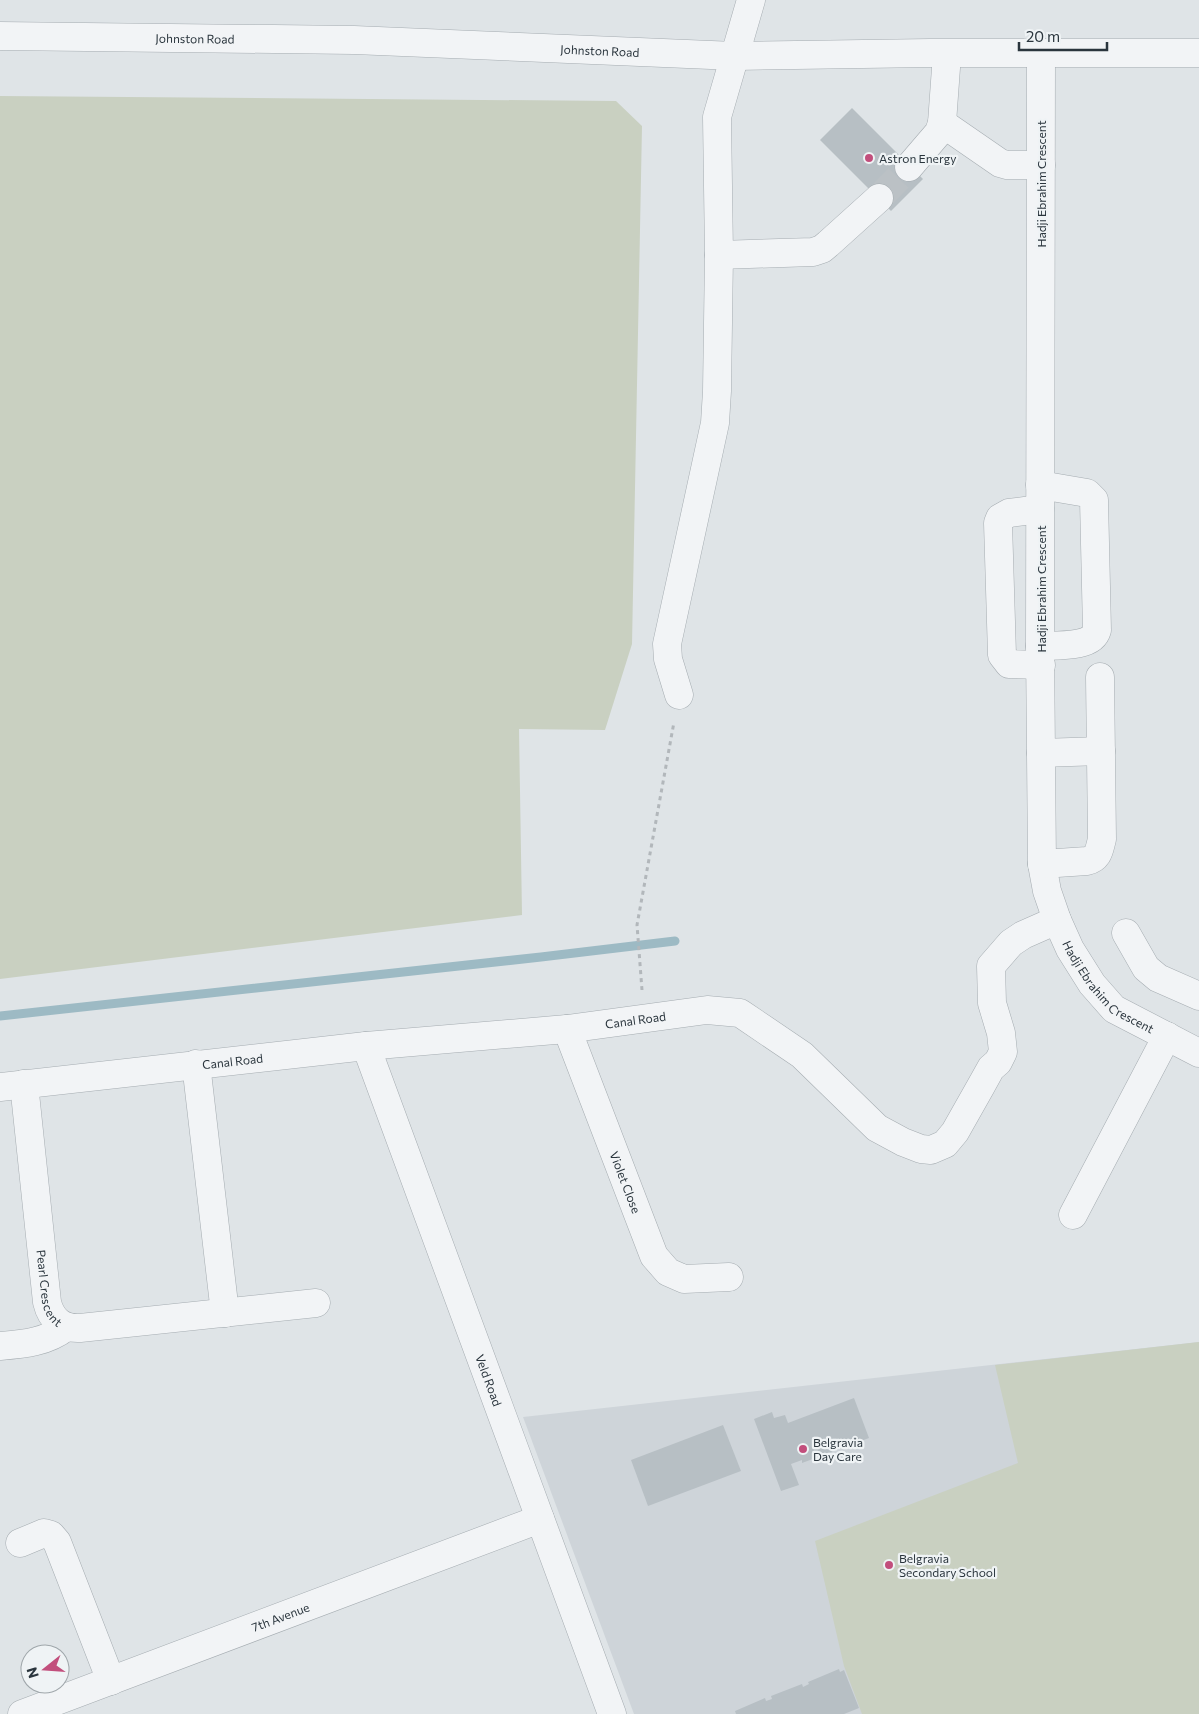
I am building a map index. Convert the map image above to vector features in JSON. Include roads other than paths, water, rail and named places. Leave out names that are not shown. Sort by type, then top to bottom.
[{"type":"street","points":[[679,695],[668,659],[667,644],[715,423],[718,391],[717,117],[751,0]]},
{"type":"street","name":"Johnston Road","points":[[0,36],[354,40],[735,56],[1199,53]]},
{"type":"street","points":[[909,167],[939,132],[942,123],[947,54]]},
{"type":"street","name":"Hadji Ebrahim Crescent","points":[[1041,54],[1040,497],[1042,864],[1047,891],[1057,920],[1070,949],[1092,984],[1114,1009],[1199,1053]]},
{"type":"street","points":[[942,123],[1000,163],[1041,164]]},
{"type":"street","points":[[719,255],[813,252],[822,249],[879,198]]},
{"type":"street","points":[[1087,493],[1094,500],[1097,630],[1089,641],[1041,656],[1009,664],[1002,655],[998,523],[1000,518],[1040,497],[1087,493]]},
{"type":"street","points":[[1042,864],[1087,861],[1094,859],[1098,855],[1102,839],[1100,677]]},
{"type":"street","points":[[1041,753],[1101,751]]},
{"type":"street","name":"Canal Road","points":[[12,1086],[366,1046],[567,1029],[707,1010],[740,1013],[802,1055],[876,1128],[921,1150],[931,1150],[945,1144],[955,1132],[1003,1052],[1001,1033],[992,1003],[991,966],[1011,943],[1023,935],[1057,920]]},
{"type":"street","points":[[1126,933],[1146,968],[1158,978],[1199,996]]},
{"type":"street","name":"Violet Close","points":[[567,1029],[654,1256],[668,1272],[684,1279],[729,1277]]},
{"type":"street","points":[[1073,1215],[1167,1036]]},
{"type":"street","name":"Veld Road","points":[[366,1046],[612,1714]]},
{"type":"street","points":[[196,1064],[225,1313]]},
{"type":"street","name":"Pearl Crescent","points":[[12,1086],[47,1302],[53,1318],[66,1327],[80,1328],[316,1303]]},
{"type":"street","points":[[0,1346],[25,1344],[46,1339],[66,1327]]},
{"type":"street","name":"7th Avenue","points":[[22,1714],[540,1519]]},
{"type":"street","points":[[20,1543],[44,1533],[51,1536],[57,1542],[111,1680]]},
{"type":"waterway","points":[[0,1016],[675,941]]},
{"type":"tunnel","points":[[879,198],[909,167]]},
{"type":"place","name":"Astron Energy","points":[[869,158]]},
{"type":"place","name":"Belgravia Day Care","points":[[803,1449]]},
{"type":"place","name":"Belgravia Secondary School","points":[[889,1565]]}]
